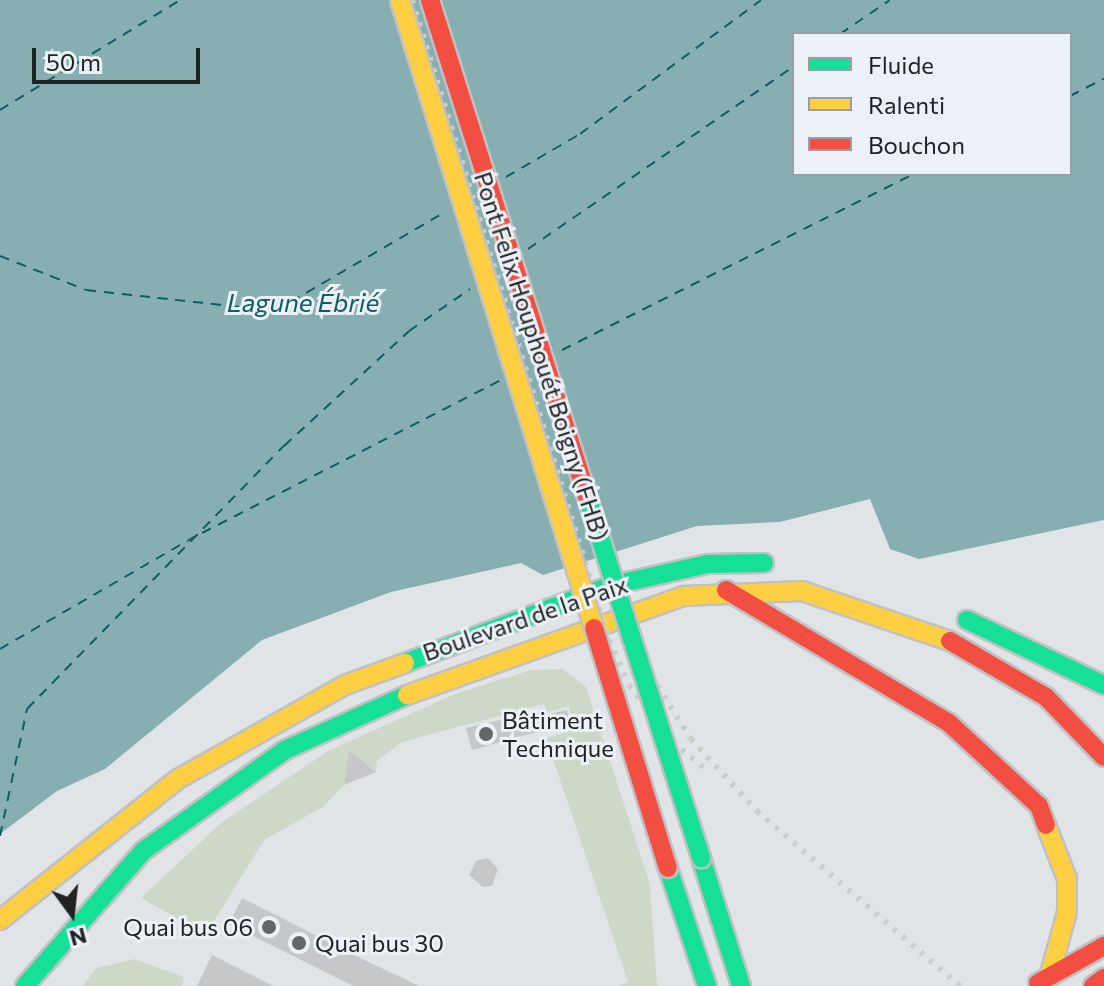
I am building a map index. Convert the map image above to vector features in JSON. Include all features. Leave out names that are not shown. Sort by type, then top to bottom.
[{"type":"main road","name":"Pont Felix Houphouét Boigny (FHB)","points":[[400,0],[707,986]]},
{"type":"main road","name":"Pont Felix Houphouét Boigny (FHB)","points":[[430,0],[741,986]]},
{"type":"main road","name":"Boulevard de la Paix","points":[[0,920],[178,779],[345,685],[543,606],[661,572],[791,566]]},
{"type":"main road","name":"Boulevard de la Paix","points":[[25,986],[143,851],[210,799],[345,721],[542,641],[649,604],[726,590],[802,591],[934,631],[1046,697],[1103,756]]},
{"type":"main road","points":[[726,590],[949,723],[1039,806],[1067,879],[1067,912],[1040,981]]},
{"type":"main road","points":[[953,613],[1104,685]]},
{"type":"main road","points":[[1040,981],[1104,946]]},
{"type":"main road","points":[[1093,986],[1104,978]]},
{"type":"green space","points":[[563,669],[586,687],[650,884],[657,986],[618,986],[628,982],[546,738],[575,730],[569,706],[547,712],[544,704],[402,742],[377,761],[376,772],[349,750],[344,785],[323,807],[264,840],[206,934],[141,898],[221,823],[328,751],[455,694],[531,670]]},
{"type":"green space","points":[[135,959],[184,977],[182,986],[83,986],[96,968]]},
{"type":"water","name":"Lagune Ébrié","points":[[0,0],[1104,0],[1104,520],[919,559],[890,549],[870,499],[780,522],[697,526],[543,575],[521,563],[391,592],[262,640],[105,769],[57,791],[0,834]]},
{"type":"building","points":[[543,710],[548,729],[472,750],[466,728]]},
{"type":"building","points":[[567,710],[571,727],[551,731],[548,714]]},
{"type":"building","points":[[349,750],[376,772],[344,785]]},
{"type":"building","points":[[488,858],[498,869],[492,886],[483,887],[469,875],[476,861]]},
{"type":"building","points":[[242,898],[419,986],[353,986],[229,924]]},
{"type":"building","points":[[212,955],[273,986],[197,986]]},
{"type":"ferry route","points":[[0,110],[180,0]]},
{"type":"ferry route","points":[[506,177],[580,134],[761,0]]},
{"type":"ferry route","points":[[843,32],[890,0]]},
{"type":"ferry route","points":[[528,249],[792,67]]},
{"type":"ferry route","points":[[1072,95],[1104,79]]},
{"type":"ferry route","points":[[562,350],[910,176]]},
{"type":"ferry route","points":[[0,256],[86,290],[275,311],[445,212]]},
{"type":"ferry route","points":[[0,836],[27,709],[284,446],[409,331],[470,289]]},
{"type":"ferry route","points":[[202,533],[499,381]]},
{"type":"ferry route","points":[[0,649],[196,536]]},
{"type":"railway","points":[[412,0],[609,640],[629,685],[672,742],[708,771]]},
{"type":"railway","points":[[429,0],[625,635],[691,739],[757,811],[960,986]]},
{"type":"traffic: fast","points":[[587,496],[701,858]]},
{"type":"traffic: fast","points":[[405,663],[613,585],[708,564],[764,563]]},
{"type":"traffic: fast","points":[[967,620],[1104,685]]},
{"type":"traffic: fast","points":[[25,986],[143,851],[285,750],[407,695]]},
{"type":"traffic: fast","points":[[701,858],[741,986]]},
{"type":"traffic: fast","points":[[668,868],[707,986]]},
{"type":"traffic: slow","points":[[400,0],[594,628]]},
{"type":"traffic: slow","points":[[407,695],[684,596],[802,591],[950,641]]},
{"type":"traffic: slow","points":[[0,920],[178,779],[345,685],[405,663]]},
{"type":"traffic: slow","points":[[1046,825],[1067,879],[1067,912],[1050,974]]},
{"type":"traffic: jam","points":[[430,0],[587,496]]},
{"type":"traffic: jam","points":[[726,590],[949,723],[1039,806],[1046,825]]},
{"type":"traffic: jam","points":[[594,628],[668,868]]},
{"type":"traffic: jam","points":[[950,641],[1046,697],[1104,757]]},
{"type":"traffic: jam","points":[[1038,983],[1104,946]]},
{"type":"traffic: jam","points":[[1093,986],[1104,978]]},
{"type":"place","name":"Bâtiment Technique","points":[[486,734]]},
{"type":"place","name":"Quai bus 06","points":[[269,927]]},
{"type":"place","name":"Quai bus 30","points":[[299,943]]}]
